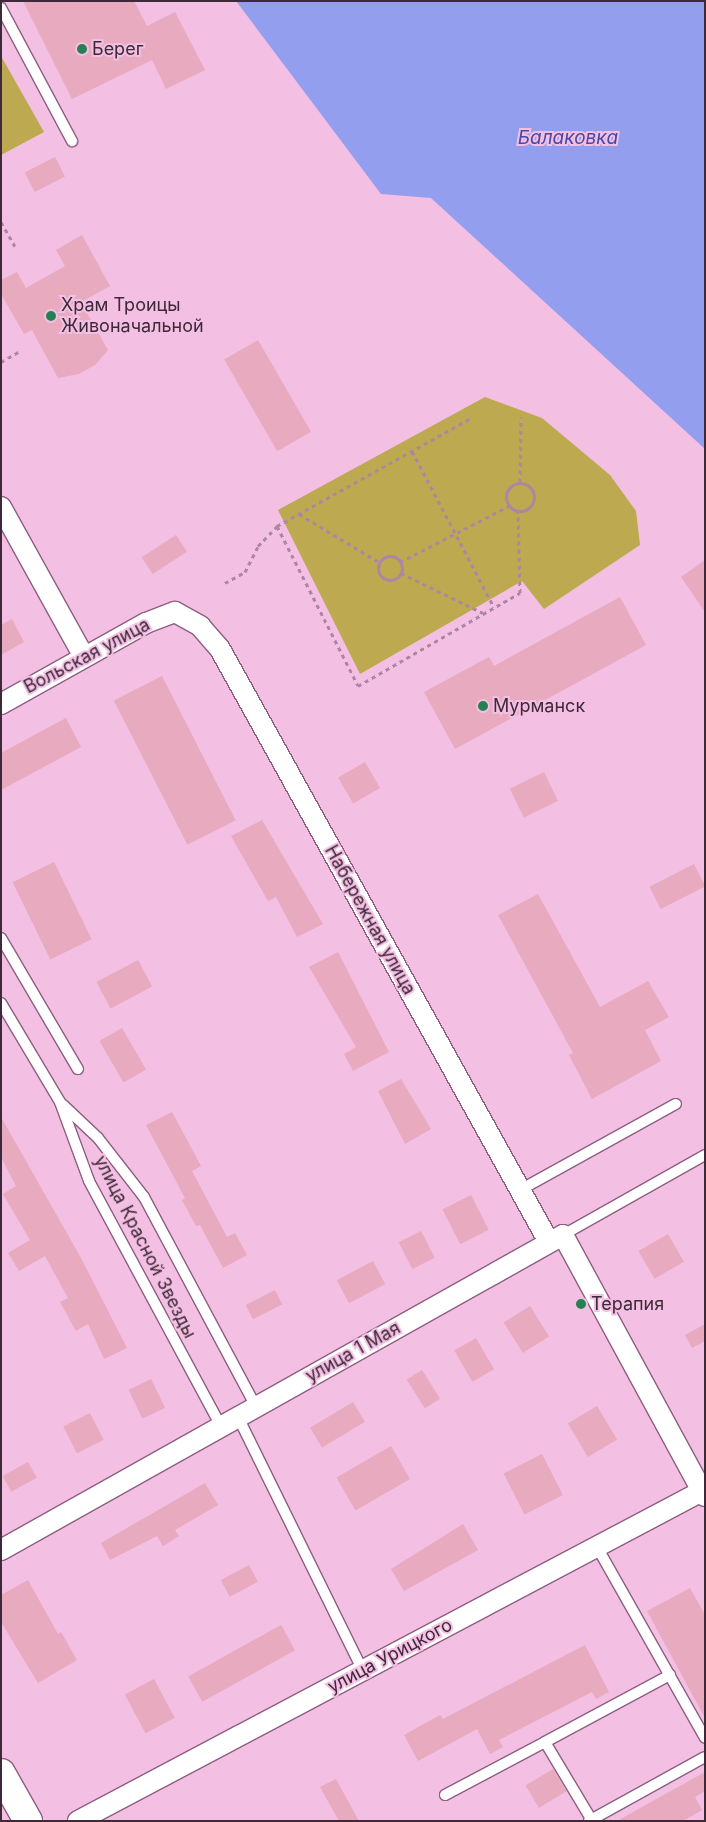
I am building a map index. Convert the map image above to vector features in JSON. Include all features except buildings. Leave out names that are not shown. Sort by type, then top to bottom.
[{"type":"main road","points":[[1,1773],[28,1821]]},
{"type":"street","points":[[1,507],[84,657]]},
{"type":"street","name":"Вольская улица","points":[[1,704],[146,623],[175,612]]},
{"type":"street","name":"Набережная улица","points":[[175,612],[200,626],[220,649],[520,1190],[556,1239],[704,1494]]},
{"type":"street","name":"улица 1 Мая","points":[[1,1550],[556,1239]]},
{"type":"street","name":"улица Урицкого","points":[[78,1821],[597,1547],[704,1494]]},
{"type":"lane","points":[[1,8],[72,141]]},
{"type":"lane","points":[[1,938],[78,1069]]},
{"type":"lane","name":"улица Красной Звезды","points":[[1,1003],[60,1102],[89,1181],[229,1421],[363,1670]]},
{"type":"lane","points":[[60,1102],[98,1138],[144,1197],[256,1407]]},
{"type":"lane","points":[[520,1190],[676,1104]]},
{"type":"lane","name":"улица 1 Мая","points":[[556,1239],[614,1203],[705,1155]]},
{"type":"lane","points":[[597,1547],[705,1738]]},
{"type":"lane","points":[[445,1795],[670,1675]]},
{"type":"lane","points":[[545,1742],[590,1820],[705,1758]]},
{"type":"path","points":[[1,222],[17,250]]},
{"type":"path","points":[[1,362],[20,351]]},
{"type":"path","points":[[520,482],[521,417]]},
{"type":"path","points":[[225,583],[245,572],[258,546],[277,526],[472,418]]},
{"type":"path","points":[[412,451],[494,607]]},
{"type":"path","points":[[509,506],[507,490],[520,482]]},
{"type":"path","points":[[509,506],[518,510],[527,509],[535,499],[530,486],[520,482]]},
{"type":"path","points":[[400,562],[509,506]]},
{"type":"path","points":[[277,526],[358,686],[520,593],[518,510]]},
{"type":"path","points":[[298,514],[379,562]]},
{"type":"path","points":[[379,562],[392,556],[400,562]]},
{"type":"path","points":[[379,562],[378,572],[386,579],[397,578],[400,573],[400,562]]},
{"type":"path","points":[[400,573],[483,614]]},
{"type":"shaded area","points":[[1,56],[44,132],[1,155]]},
{"type":"shaded area","points":[[485,397],[542,418],[610,475],[636,511],[640,545],[544,609],[522,581],[360,674],[278,510]]},
{"type":"water","name":"Балаковка","points":[[236,1],[705,1],[705,449],[431,198],[381,194]]},
{"type":"place","name":"Берег","points":[[82,49]]},
{"type":"place","name":"Храм Троицы Живоначальной","points":[[51,316]]},
{"type":"place","name":"Мурманск","points":[[483,706]]},
{"type":"place","name":"Терапия","points":[[581,1304]]}]
